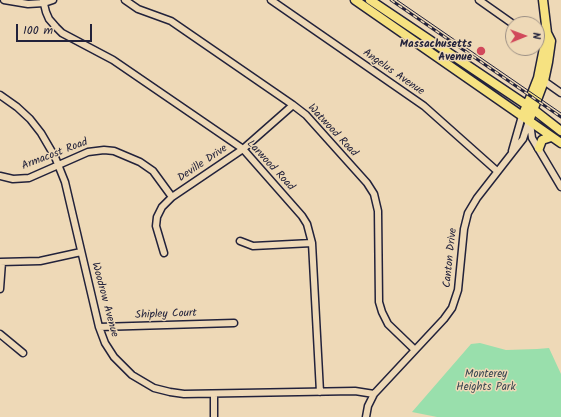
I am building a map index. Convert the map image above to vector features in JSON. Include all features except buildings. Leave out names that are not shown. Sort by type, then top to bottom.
[{"type":"main road","points":[[355,0],[561,143]]},
{"type":"main road","points":[[370,0],[534,110],[561,131]]},
{"type":"main road","points":[[522,116],[541,67],[547,33],[543,0]]},
{"type":"main road","points":[[529,121],[544,81],[551,47],[551,41],[547,33]]},
{"type":"main road","points":[[539,148],[542,140],[551,137]]},
{"type":"street","points":[[4,0],[28,4],[53,0]]},
{"type":"street","name":"Watwood Road","points":[[125,0],[138,9],[171,21],[293,105],[315,124],[367,183],[374,194],[378,211],[379,302],[388,324],[415,350]]},
{"type":"street","name":"Angelus Avenue","points":[[271,0],[424,106],[497,171]]},
{"type":"street","points":[[479,0],[505,18]]},
{"type":"street","name":"Larwood Road","points":[[43,2],[49,19],[62,33],[113,60],[243,149],[302,216],[307,224],[312,243],[320,392]]},
{"type":"street","points":[[544,81],[561,94]]},
{"type":"street","name":"Woodrow Avenue","points":[[0,95],[15,106],[36,126],[49,144],[59,165],[99,327],[105,342],[114,357],[125,370],[142,382],[154,388],[184,394],[355,391],[374,394]]},
{"type":"street","name":"Deville Drive","points":[[164,254],[157,230],[157,217],[162,207],[172,196],[243,149],[293,105]]},
{"type":"street","name":"Canton Drive","points":[[511,155],[522,116]]},
{"type":"street","points":[[529,121],[532,138],[561,187]]},
{"type":"street","name":"Canton Drive","points":[[366,417],[368,406],[374,394],[453,306],[458,290],[466,218],[473,203],[523,139],[529,121]]},
{"type":"street","name":"Armacost Road","points":[[0,176],[13,179],[24,179],[92,151],[114,151],[140,162],[153,171],[172,196]]},
{"type":"street","points":[[240,241],[253,246],[312,243]]},
{"type":"street","points":[[0,289],[1,262],[40,261],[81,252]]},
{"type":"street","name":"Shipley Court","points":[[99,327],[234,323]]},
{"type":"street","points":[[0,334],[23,353]]},
{"type":"street","points":[[214,394],[214,417]]},
{"type":"green space","name":"Monterey Heights Park","points":[[480,343],[506,350],[549,348],[561,374],[561,417],[437,417],[412,412],[471,344]]},
{"type":"tram line","points":[[397,0],[561,113]]},
{"type":"railway","points":[[391,0],[561,117]]},
{"type":"place","name":"Massachusetts Avenue","points":[[481,51]]}]
